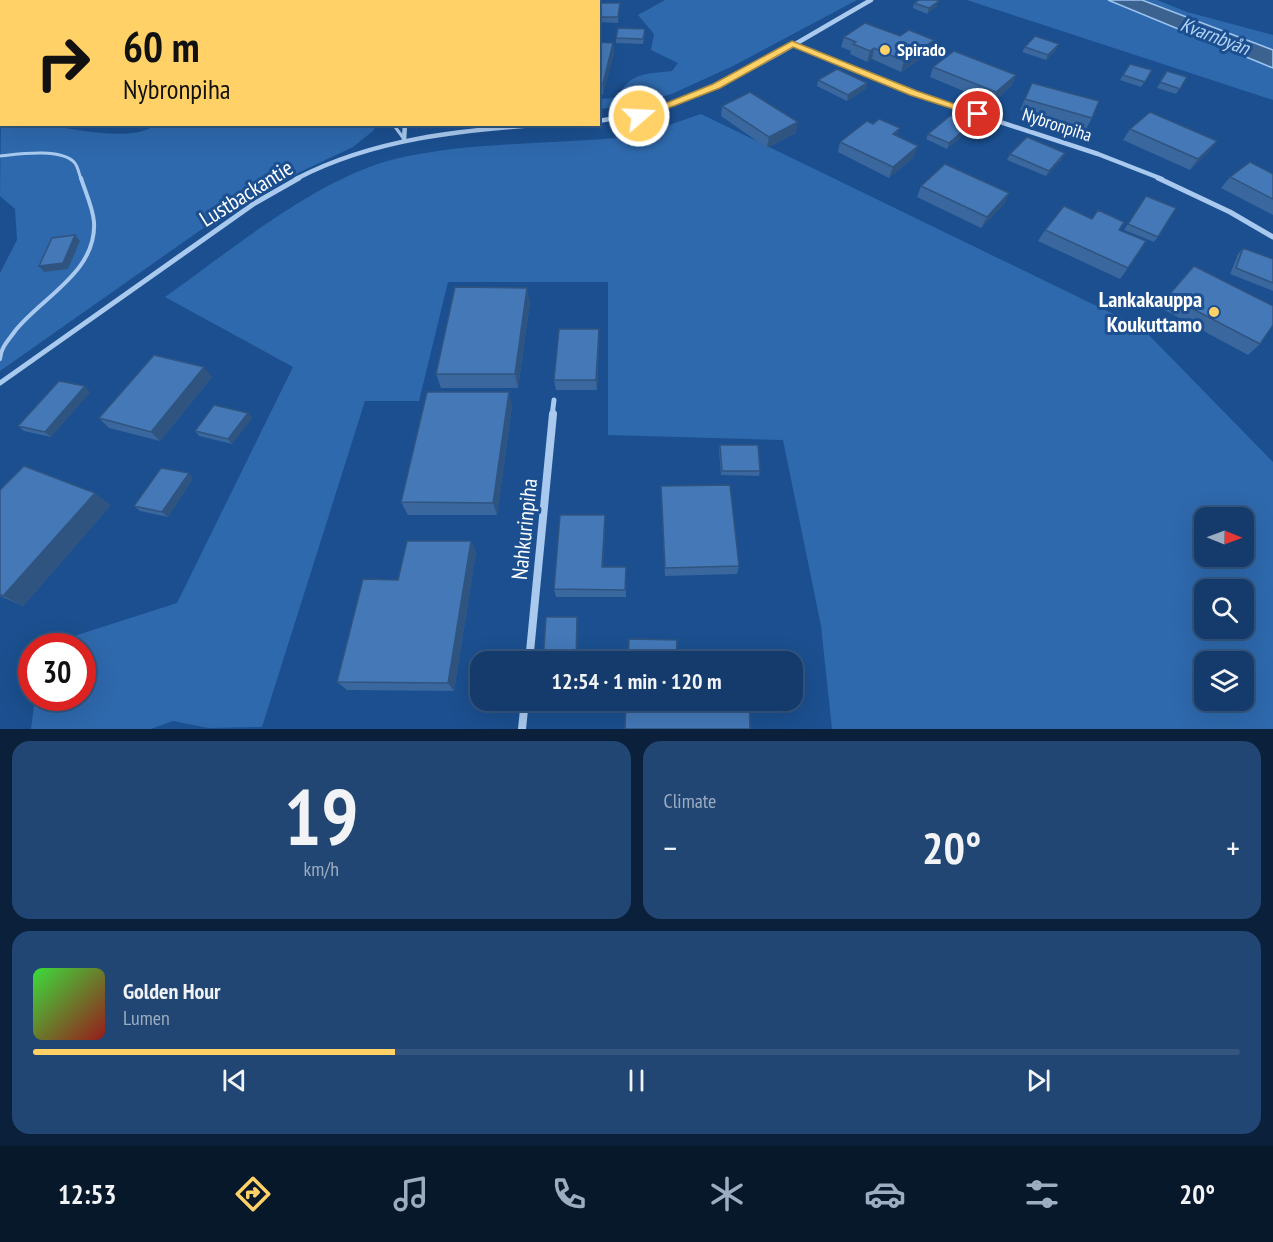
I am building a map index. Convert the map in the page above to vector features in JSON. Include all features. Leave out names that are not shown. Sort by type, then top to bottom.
[{"type":"street","points":[[600,121],[639,116],[717,86],[871,0]]},
{"type":"street","name":"Nybronpiha","points":[[792,44],[913,93],[1086,148],[1171,182],[1273,237]]},
{"type":"street","points":[[404,140],[405,126]]},
{"type":"street","name":"Lustbackantie","points":[[0,383],[255,203],[296,179],[334,161],[404,140],[456,131],[522,126]]},
{"type":"street","name":"Nahkurinpiha","points":[[530,651],[554,400]]},
{"type":"street","points":[[522,729],[524,711]]},
{"type":"lane","points":[[394,126],[404,140]]},
{"type":"lane","points":[[0,156],[28,153],[65,155],[76,163],[94,221],[92,246],[83,264],[21,324],[1,350],[0,359]]},
{"type":"shaded area","points":[[665,0],[857,0],[733,66],[674,93],[640,104],[600,109],[600,99],[617,98],[627,83],[633,79],[647,74],[672,71],[678,63],[651,50],[654,34],[638,15]]},
{"type":"shaded area","points":[[967,0],[1108,0],[1273,68],[1273,100]]},
{"type":"shaded area","points":[[1142,0],[1157,0],[1187,12],[1273,35],[1273,50]]},
{"type":"shaded area","points":[[701,114],[1142,328],[1273,462],[1273,729],[832,729],[821,626],[783,440],[608,435],[608,282],[448,282],[419,401],[365,401],[262,727],[208,728],[173,721],[151,729],[31,729],[33,711],[96,711],[96,633],[84,633],[177,603],[293,367],[165,297],[275,218],[335,182],[365,168],[395,159],[452,149],[598,140],[627,137]]},
{"type":"shaded area","points":[[1,126],[50,126],[120,134],[147,130],[153,126],[376,126],[373,131],[353,147],[300,172],[222,215],[0,371],[0,273],[17,240],[15,209],[0,196]]},
{"type":"water","name":"Kvarnbyån","points":[[1108,0],[1142,0],[1273,50],[1273,68]]},
{"type":"building","points":[[919,0],[939,1],[929,8],[914,3]]},
{"type":"building","points":[[600,3],[620,3],[618,17],[600,17]]},
{"type":"building","points":[[865,23],[900,36],[909,30],[934,40],[904,61],[874,48],[870,51],[853,44],[856,42],[844,37]]},
{"type":"building","points":[[618,28],[645,29],[643,39],[616,38]]},
{"type":"building","points":[[1035,36],[1059,44],[1048,55],[1025,47]]},
{"type":"building","points":[[600,42],[613,43],[603,84],[600,83]]},
{"type":"building","points":[[954,51],[1016,75],[996,92],[933,67]]},
{"type":"building","points":[[1130,64],[1152,70],[1145,82],[1123,75]]},
{"type":"building","points":[[837,69],[867,83],[848,95],[818,80]]},
{"type":"building","points":[[1167,71],[1187,77],[1180,89],[1160,82]]},
{"type":"building","points":[[1032,83],[1099,101],[1092,118],[1025,99]]},
{"type":"building","points":[[750,92],[798,122],[769,137],[722,106]]},
{"type":"building","points":[[1150,112],[1217,141],[1198,159],[1130,129]]},
{"type":"building","points":[[951,115],[971,124],[949,143],[928,134]]},
{"type":"building","points":[[879,119],[900,128],[893,134],[918,146],[893,167],[840,142],[867,121],[873,124]]},
{"type":"building","points":[[1027,137],[1065,153],[1049,171],[1010,154]]},
{"type":"building","points":[[1250,162],[1273,174],[1273,199],[1230,177]]},
{"type":"building","points":[[945,164],[1009,193],[987,217],[921,186]]},
{"type":"building","points":[[1146,196],[1176,208],[1158,237],[1128,224]]},
{"type":"building","points":[[1064,206],[1092,219],[1098,210],[1124,222],[1119,230],[1146,241],[1128,268],[1045,230]]},
{"type":"building","points":[[75,235],[63,263],[39,266],[52,238]]},
{"type":"building","points":[[1243,248],[1273,259],[1273,283],[1236,268]]},
{"type":"building","points":[[1194,266],[1273,306],[1273,325],[1260,344],[1168,296]]},
{"type":"building","points":[[455,287],[527,288],[515,374],[436,374]]},
{"type":"building","points":[[559,329],[599,329],[596,380],[554,380]]},
{"type":"building","points":[[154,355],[204,367],[151,432],[99,418]]},
{"type":"building","points":[[59,381],[85,386],[45,432],[18,426]]},
{"type":"building","points":[[427,392],[509,392],[493,503],[401,502]]},
{"type":"building","points":[[214,405],[248,413],[228,439],[195,431]]},
{"type":"building","points":[[720,445],[758,445],[760,471],[722,471]]},
{"type":"building","points":[[24,466],[95,493],[3,596],[0,594],[0,490]]},
{"type":"building","points":[[161,468],[189,473],[162,512],[134,506]]},
{"type":"building","points":[[730,485],[739,566],[665,568],[661,486]]},
{"type":"building","points":[[560,515],[605,515],[602,567],[626,567],[625,590],[554,589]]},
{"type":"building","points":[[407,541],[471,541],[448,683],[337,682],[363,579],[398,580]]},
{"type":"building","points":[[546,617],[577,617],[576,651],[544,651]]},
{"type":"building","points":[[629,639],[677,640],[676,651],[628,651]]},
{"type":"building","points":[[626,711],[749,711],[750,729],[625,729]]},
{"type":"place","name":"Spirado","points":[[885,50]]},
{"type":"place","name":"Lankakauppa Koukuttamo","points":[[1214,312]]},
{"type":"route","points":[[639,116],[717,86],[792,44],[913,93],[978,114]]}]
